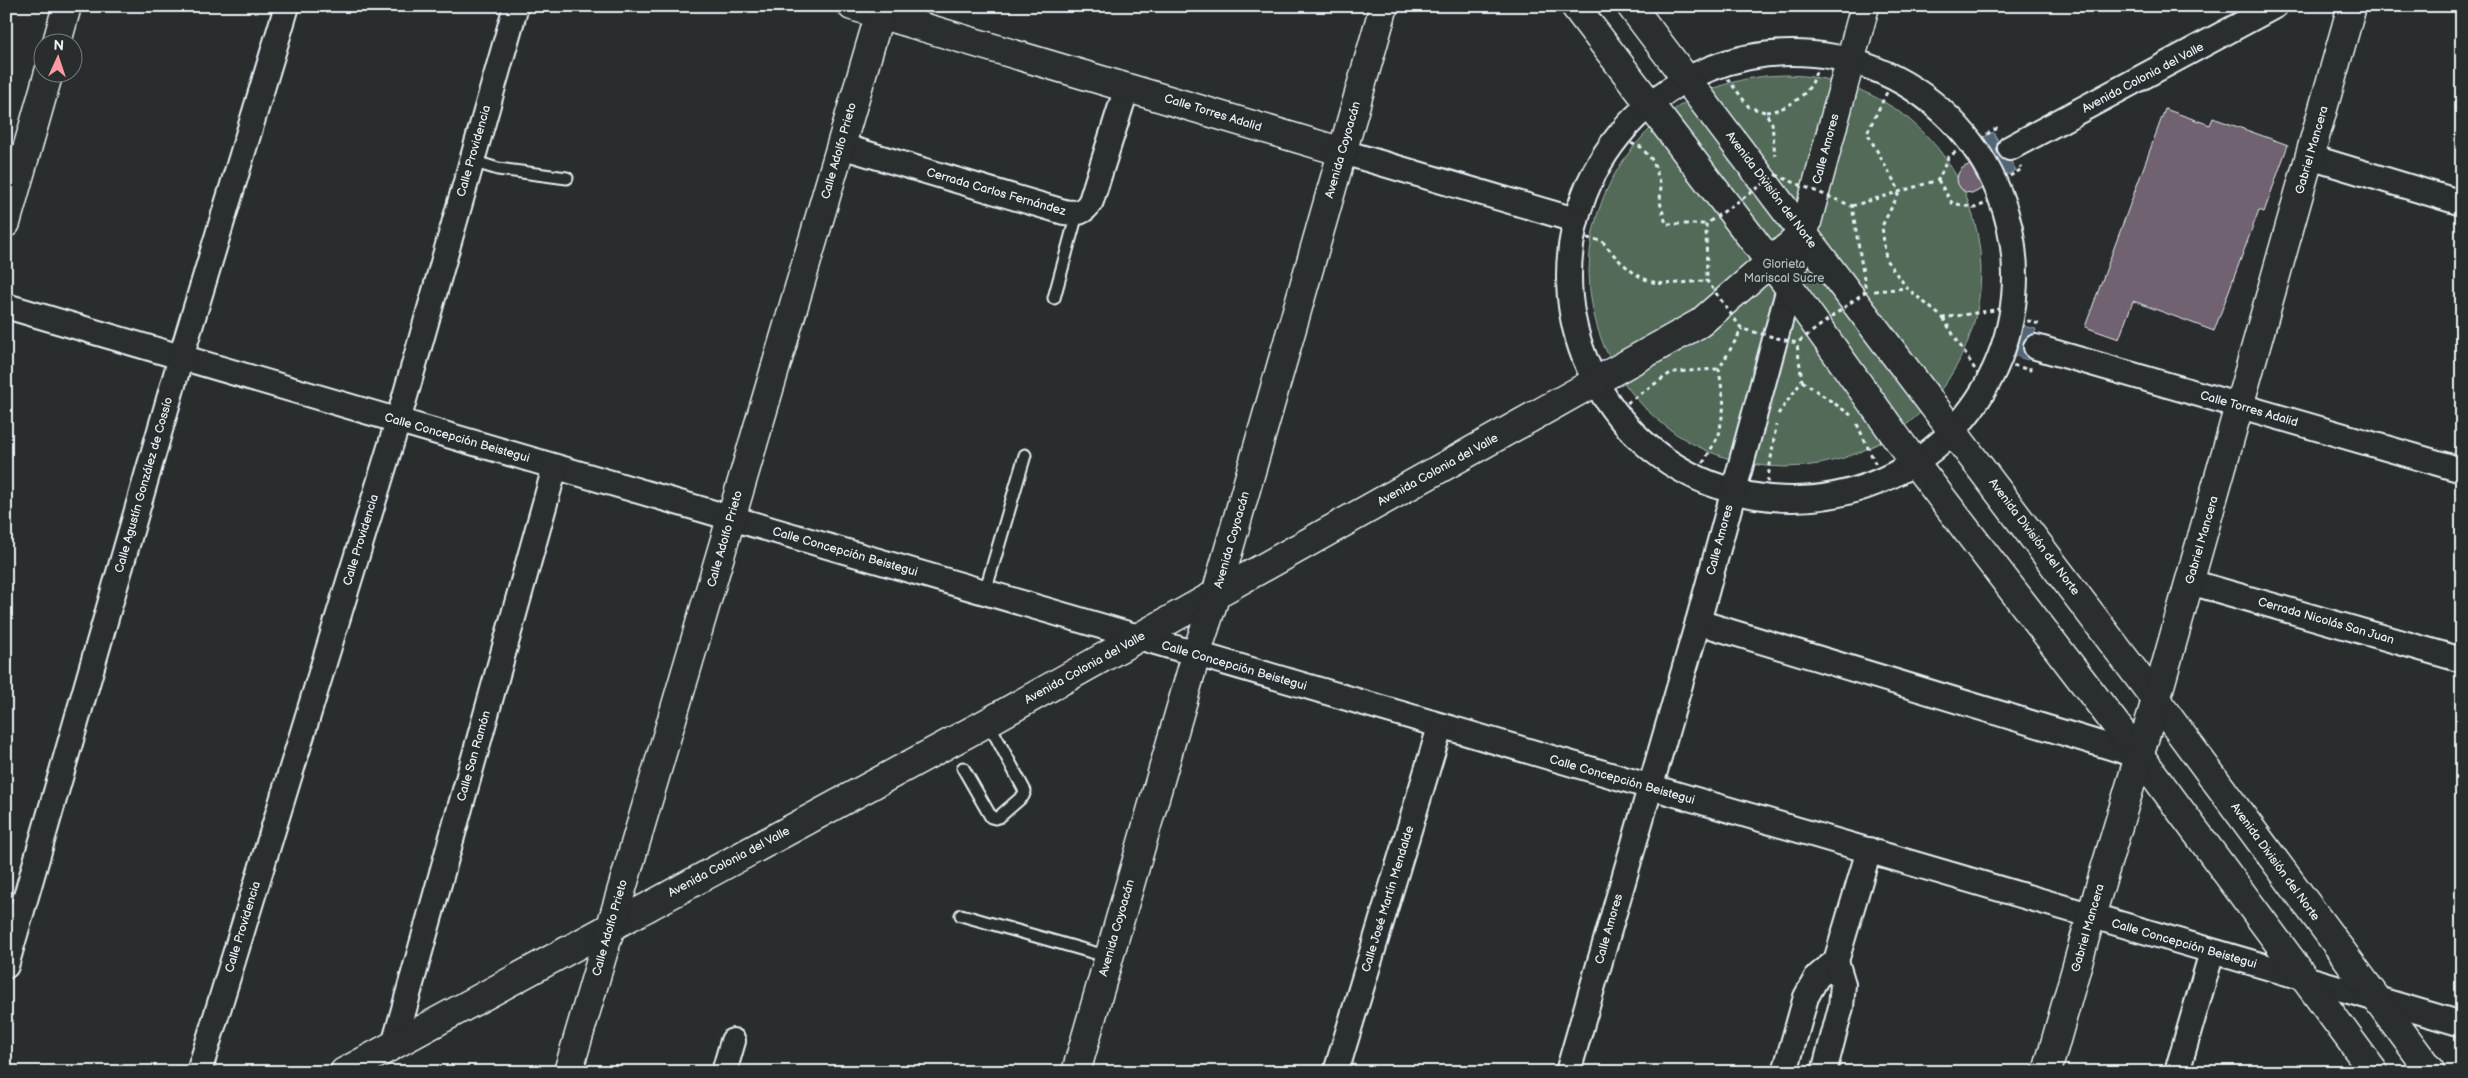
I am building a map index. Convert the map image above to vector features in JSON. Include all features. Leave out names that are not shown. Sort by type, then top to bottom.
[{"type":"main road","points":[[60,32],[67,6]]},
{"type":"main road","name":"Calle Torres Adalid","points":[[852,6],[881,10],[1126,88],[1343,152]]},
{"type":"main road","name":"Avenida Coyoacán","points":[[1076,1072],[1196,655],[1216,594],[1384,6]]},
{"type":"main road","points":[[1575,6],[1789,287],[1915,463],[2140,756],[2374,1072]]},
{"type":"main road","name":"Avenida División del Norte","points":[[1631,6],[2156,700],[2431,1072]]},
{"type":"main road","name":"Calle Amores","points":[[1804,233],[1865,6]]},
{"type":"main road","name":"Gabriel Mancera","points":[[2047,1072],[2190,582],[2352,6]]},
{"type":"main road","name":"Calle Adolfo Prieto","points":[[568,1072],[881,10]]},
{"type":"main road","points":[[6,223],[46,82]]},
{"type":"main road","name":"Avenida Colonia del Valle","points":[[344,1072],[988,722],[1700,323],[1804,233]]},
{"type":"street","name":"Calle Agustín González de Cossío","points":[[6,966],[181,357],[287,6]]},
{"type":"street","name":"Calle Providencia","points":[[199,1072],[398,421],[516,6]]},
{"type":"street","name":"Avenida Colonia del Valle","points":[[2010,148],[2275,6]]},
{"type":"street","points":[[1768,55],[1820,56],[1849,61],[1894,78],[1936,106],[1971,142],[2000,195],[2014,250],[2014,307],[2007,339],[1986,387],[1954,431],[1915,463],[1883,480],[1825,497],[1764,498],[1734,492],[1695,477],[1650,449],[1614,412],[1594,382],[1576,336],[1568,286],[1573,228],[1591,177],[1616,138],[1650,104],[1687,80],[1718,66],[1768,55]]},
{"type":"street","name":"Cerrada Carlos Fernández","points":[[841,146],[1064,212],[1077,214],[1086,209],[1091,202],[1126,88]]},
{"type":"street","name":"Calle Torres Adalid","points":[[1343,152],[1573,228]]},
{"type":"street","points":[[2310,157],[2462,203]]},
{"type":"street","name":"Calle Amores","points":[[1568,1072],[1698,622],[1804,233]]},
{"type":"street","name":"Calle Concepción Beistegui","points":[[6,306],[1440,727],[1869,850],[2462,1024]]},
{"type":"street","name":"Calle Torres Adalid","points":[[2036,347],[2462,470]]},
{"type":"street","name":"Calle San Ramón","points":[[394,1045],[555,466]]},
{"type":"street","name":"Cerrada Nicolás San Juan","points":[[2190,582],[2462,660]]},
{"type":"street","points":[[1698,622],[2140,756]]},
{"type":"street","name":"Calle José Martín Mendalde","points":[[1336,1072],[1440,727]]},
{"type":"street","points":[[1785,1072],[1806,997],[1817,977],[1836,961],[1869,850]]},
{"type":"street","points":[[2178,1072],[2212,952]]},
{"type":"street","points":[[1824,1072],[1841,1007],[1843,984],[1836,961]]},
{"type":"street","points":[[724,1072],[733,1041]]},
{"type":"lane","points":[[472,162],[498,169],[567,178]]},
{"type":"lane","points":[[1054,298],[1077,214]]},
{"type":"lane","points":[[985,592],[1025,454]]},
{"type":"lane","points":[[963,768],[990,816],[999,817],[1023,796],[1025,790],[988,722]]},
{"type":"lane","points":[[960,915],[1109,957]]},
{"type":"path","points":[[1718,66],[1749,107],[1765,112],[1779,112],[1798,98],[1812,84],[1820,56]]},
{"type":"path","points":[[1894,78],[1867,132],[1900,192]]},
{"type":"path","points":[[1765,112],[1772,123],[1775,158]]},
{"type":"path","points":[[1616,138],[1641,147],[1653,161],[1661,185],[1660,202],[1666,224],[1706,224],[1776,175]]},
{"type":"path","points":[[1776,175],[1852,206],[1938,180],[1949,156],[1971,142]]},
{"type":"path","points":[[1776,166],[1776,175]]},
{"type":"path","points":[[1938,180],[1952,203],[1976,208],[2000,195]]},
{"type":"path","points":[[1900,192],[1882,226],[1886,260],[1907,288],[1943,318],[1986,387]]},
{"type":"path","points":[[1852,206],[1866,292]]},
{"type":"path","points":[[1706,224],[1707,280],[1742,329],[1797,343]]},
{"type":"path","points":[[1573,228],[1602,241],[1616,258],[1632,271],[1654,283],[1707,280]]},
{"type":"path","points":[[1797,343],[1866,292],[1907,288]]},
{"type":"path","points":[[1943,318],[2014,307]]},
{"type":"path","points":[[1695,477],[1719,435],[1724,405],[1719,369],[1742,329]]},
{"type":"path","points":[[1764,498],[1778,415],[1802,381],[1797,343]]},
{"type":"path","points":[[1614,412],[1672,372],[1719,369]]},
{"type":"path","points":[[1802,381],[1853,416],[1883,480]]},
{"type":"green space","name":"Glorieta Mariscal Sucre","points":[[1785,75],[1823,79],[1860,90],[1894,108],[1923,133],[1948,162],[1966,196],[1977,233],[1981,271],[1977,309],[1966,346],[1948,380],[1923,409],[1894,434],[1860,452],[1823,463],[1785,467],[1747,463],[1710,452],[1676,434],[1647,409],[1622,380],[1604,346],[1593,309],[1589,271],[1593,233],[1604,196],[1622,162],[1647,133],[1676,108],[1710,90],[1747,79]]},
{"type":"water","points":[[1993,132],[2016,170],[2005,176],[1982,138]]},
{"type":"water","points":[[2023,326],[2036,329],[2028,360],[2015,356]]},
{"type":"building","points":[[2165,109],[2210,125],[2213,118],[2288,145],[2264,212],[2259,210],[2214,331],[2133,301],[2119,339],[2085,327]]},
{"type":"building","points":[[1971,165],[1981,169],[1985,179],[1981,189],[1971,193],[1961,189],[1957,179],[1961,169]]}]
